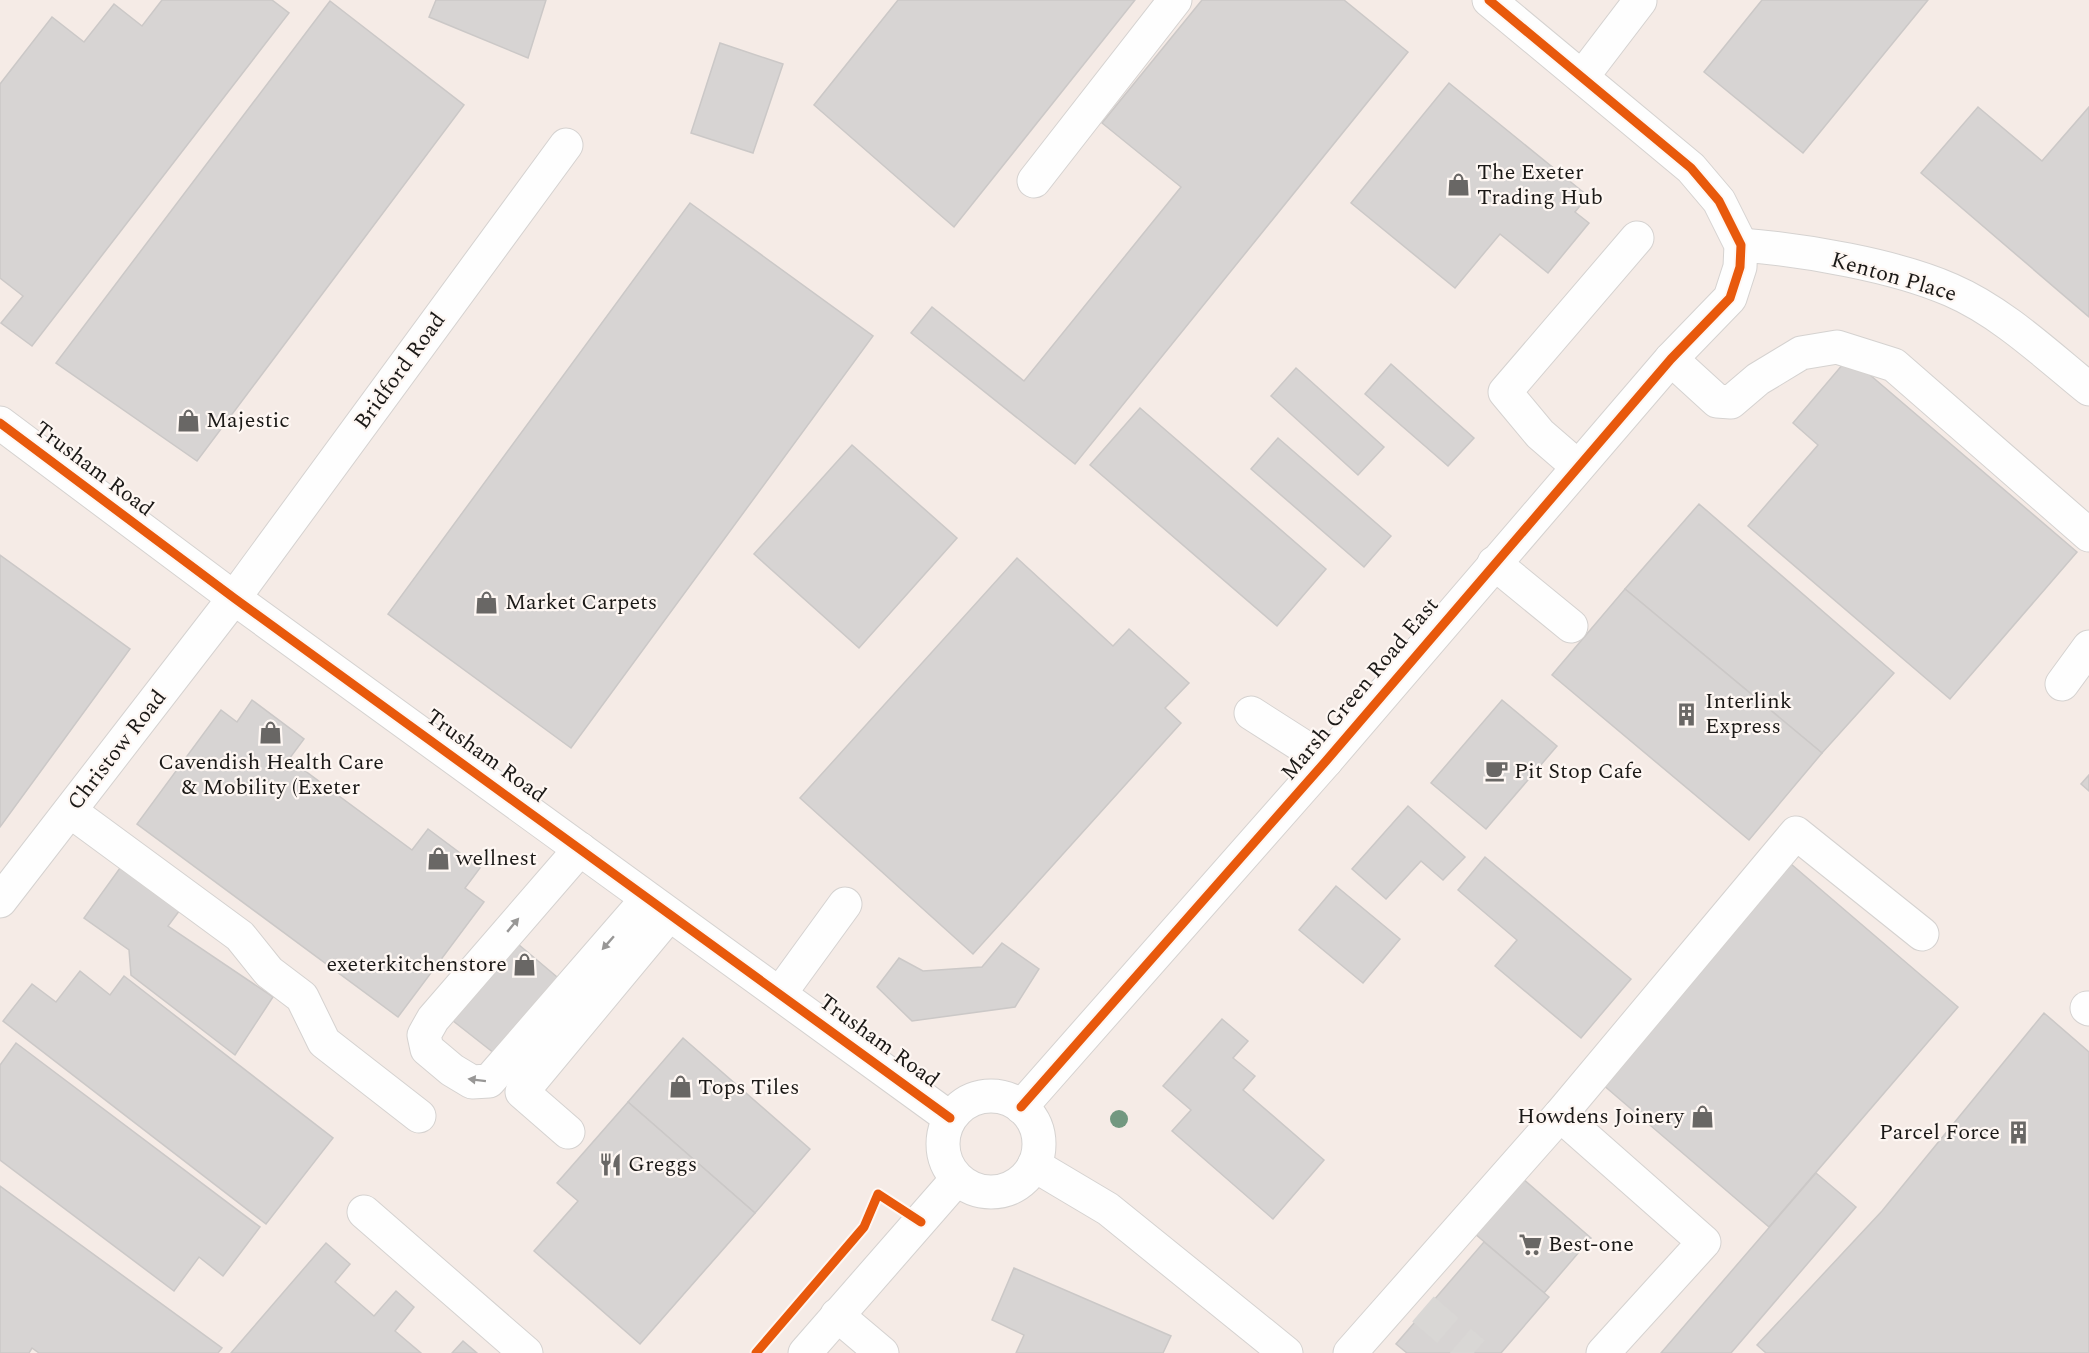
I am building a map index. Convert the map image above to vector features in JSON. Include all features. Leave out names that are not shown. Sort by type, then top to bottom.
[{"type":"street","points":[[1034,181],[1175,0]]},
{"type":"street","points":[[1489,0],[1691,168],[1719,201],[1741,245]]},
{"type":"street","points":[[1582,77],[1640,1]]},
{"type":"street","name":"Bridford Road","points":[[234,598],[566,145]]},
{"type":"street","points":[[1577,466],[1540,434],[1505,392],[1637,238]]},
{"type":"street","name":"Marsh Green Road East","points":[[1021,1107],[1326,761],[1577,466],[1671,359],[1730,298],[1740,267],[1741,245]]},
{"type":"street","name":"Kenton Place","points":[[1741,245],[1790,249],[1892,272],[1952,290],[1995,316],[2089,389]]},
{"type":"street","points":[[1671,359],[1717,401],[1731,402],[1758,379],[1801,353],[1837,347],[1894,365],[2089,535]]},
{"type":"street","name":"Trusham Road","points":[[0,423],[234,598],[658,907],[781,993],[950,1118]]},
{"type":"street","points":[[1494,563],[1571,626]]},
{"type":"street","name":"Christow Road","points":[[0,901],[234,598]]},
{"type":"street","points":[[2062,684],[2089,647]]},
{"type":"street","points":[[1251,713],[1326,761]]},
{"type":"street","points":[[70,811],[240,936],[269,972],[302,997],[324,1042],[419,1116]]},
{"type":"street","points":[[1350,1353],[1560,1115],[1796,834],[1922,934]]},
{"type":"street","points":[[580,849],[433,1019],[424,1035],[427,1048],[452,1070],[471,1082],[489,1081],[658,907]]},
{"type":"street","points":[[781,993],[844,904]]},
{"type":"street","points":[[568,1131],[522,1092],[658,907]]},
{"type":"street","points":[[983,1096],[1000,1097],[1021,1107],[1037,1129],[1039,1145],[1034,1165],[1027,1176],[1014,1187],[998,1192],[981,1192],[957,1179],[944,1160],[942,1143],[945,1126],[950,1118],[967,1102],[983,1096]]},
{"type":"street","points":[[1560,1115],[1704,1242],[1603,1353]]},
{"type":"street","points":[[1034,1165],[1107,1209],[1286,1353]]},
{"type":"street","points":[[805,1353],[957,1179]]},
{"type":"street","points":[[364,1212],[526,1353]]},
{"type":"street","points":[[1389,1309],[1424,1309]]},
{"type":"street","points":[[837,1315],[882,1353]]},
{"type":"shaded area","points":[[0,0],[2089,0],[2089,1353],[0,1353]]},
{"type":"building","points":[[162,0],[272,0],[289,13],[32,346],[1,323],[23,296],[0,278],[0,84],[52,17],[84,42],[114,4],[142,26]]},
{"type":"building","points":[[436,0],[546,0],[528,58],[429,17]]},
{"type":"building","points":[[898,0],[1135,0],[954,227],[814,105]]},
{"type":"building","points":[[1202,0],[1344,0],[1408,52],[1075,464],[911,333],[932,307],[1024,381],[1181,187],[1102,123]]},
{"type":"building","points":[[1762,0],[1928,0],[1803,153],[1704,72]]},
{"type":"building","points":[[330,1],[464,105],[197,461],[56,363]]},
{"type":"building","points":[[720,43],[783,64],[753,153],[691,133]]},
{"type":"building","points":[[1449,83],[1588,196],[1575,212],[1589,223],[1548,273],[1500,234],[1455,288],[1351,203]]},
{"type":"building","points":[[1978,107],[2042,161],[2089,107],[2089,317],[1921,173]]},
{"type":"building","points":[[690,203],[873,336],[571,748],[388,614]]},
{"type":"building","points":[[1849,357],[2077,552],[1950,699],[1748,526],[1818,445],[1793,423]]},
{"type":"building","points":[[1391,364],[1474,438],[1448,466],[1365,394]]},
{"type":"building","points":[[1296,368],[1384,447],[1358,475],[1271,396]]},
{"type":"building","points":[[1140,408],[1326,569],[1277,626],[1090,465]]},
{"type":"building","points":[[1278,438],[1391,536],[1364,567],[1251,469]]},
{"type":"building","points":[[852,445],[957,538],[859,648],[754,554]]},
{"type":"building","points":[[1699,504],[1894,673],[1822,753],[1625,589]]},
{"type":"building","points":[[0,555],[130,649],[0,827]]},
{"type":"building","points":[[1017,558],[1113,646],[1129,629],[1189,683],[1165,708],[1181,723],[973,954],[800,798]]},
{"type":"building","name":"Interlink Express","points":[[1625,589],[1822,753],[1749,840],[1552,675]]},
{"type":"building","points":[[252,700],[304,739],[289,759],[412,850],[428,829],[480,868],[465,888],[484,902],[398,1017],[137,824],[221,710],[237,722]]},
{"type":"building","points":[[1502,700],[1557,746],[1486,829],[1431,783]]},
{"type":"building","points":[[2089,775],[2089,791],[2081,784]]},
{"type":"building","points":[[1408,806],[1465,857],[1443,880],[1421,861],[1386,899],[1352,869]]},
{"type":"building","points":[[1485,857],[1631,979],[1581,1038],[1495,966],[1517,940],[1458,890]]},
{"type":"building","points":[[1791,864],[1958,1007],[1769,1227],[1602,1084]]},
{"type":"building","points":[[120,868],[180,910],[168,926],[273,997],[235,1055],[131,975],[129,950],[84,918]]},
{"type":"building","points":[[1336,886],[1400,939],[1363,983],[1299,930]]},
{"type":"building","points":[[512,939],[563,982],[499,1057],[448,1017]]},
{"type":"building","points":[[1002,943],[1039,969],[1015,1007],[912,1021],[877,987],[899,958],[923,971],[982,967]]},
{"type":"building","points":[[80,971],[110,995],[124,976],[333,1138],[266,1224],[3,1021],[32,984],[56,1002]]},
{"type":"building","name":"Parcel Force","points":[[2044,1013],[2089,1052],[2089,1353],[1766,1353],[1757,1345],[1882,1211]]},
{"type":"building","points":[[1222,1019],[1248,1041],[1233,1058],[1255,1076],[1243,1090],[1324,1160],[1273,1219],[1172,1131],[1191,1110],[1163,1086]]},
{"type":"building","points":[[683,1038],[810,1149],[755,1213],[628,1102]]},
{"type":"building","points":[[16,1043],[260,1227],[223,1276],[199,1257],[174,1291],[0,1160],[0,1065]]},
{"type":"building","points":[[628,1102],[755,1213],[640,1344],[534,1251],[578,1201],[557,1183]]},
{"type":"building","points":[[1816,1173],[1856,1207],[1731,1353],[1661,1353]]},
{"type":"building","points":[[1522,1178],[1591,1238],[1544,1293],[1474,1233]]},
{"type":"building","points":[[0,1186],[222,1348],[218,1353],[39,1353],[32,1348],[29,1353],[0,1353]]},
{"type":"building","points":[[1484,1242],[1549,1297],[1501,1353],[1407,1353],[1396,1344]]},
{"type":"building","points":[[326,1243],[350,1264],[335,1282],[374,1316],[396,1291],[414,1307],[395,1331],[421,1353],[231,1353]]},
{"type":"building","points":[[1014,1268],[1171,1336],[1163,1353],[1016,1353],[1024,1335],[992,1320]]},
{"type":"building","points":[[463,1341],[477,1353],[452,1353]]},
{"type":"tunnel","points":[[1423,1309],[1474,1353]]},
{"type":"cycle path","points":[[1021,1107],[1326,761],[1671,359],[1730,298],[1740,267],[1741,245],[1719,201],[1691,168],[1489,0]]},
{"type":"cycle path","points":[[0,423],[234,598],[950,1118]]},
{"type":"cycle path","points":[[756,1353],[864,1227],[878,1194],[921,1222]]},
{"type":"place","name":"The Exeter Trading Hub","points":[[1459,185]]},
{"type":"place","name":"Majestic","points":[[188,420]]},
{"type":"place","name":"Market Carpets","points":[[487,602]]},
{"type":"place","name":"Interlink Express","points":[[1687,714]]},
{"type":"place","name":"Cavendish Health Care & Mobility (Exeter","points":[[271,733]]},
{"type":"place","name":"Pit Stop Cafe","points":[[1496,771]]},
{"type":"place","name":"wellnest","points":[[438,858]]},
{"type":"place","name":"exeterkitchenstore","points":[[525,964]]},
{"type":"place","name":"Tops Tiles","points":[[680,1087]]},
{"type":"place","name":"Howdens Joinery","points":[[1702,1116]]},
{"type":"place","name":"Parcel Force","points":[[2018,1132]]},
{"type":"place","name":"Greggs","points":[[610,1164]]},
{"type":"place","name":"Best-one","points":[[1530,1244]]}]
